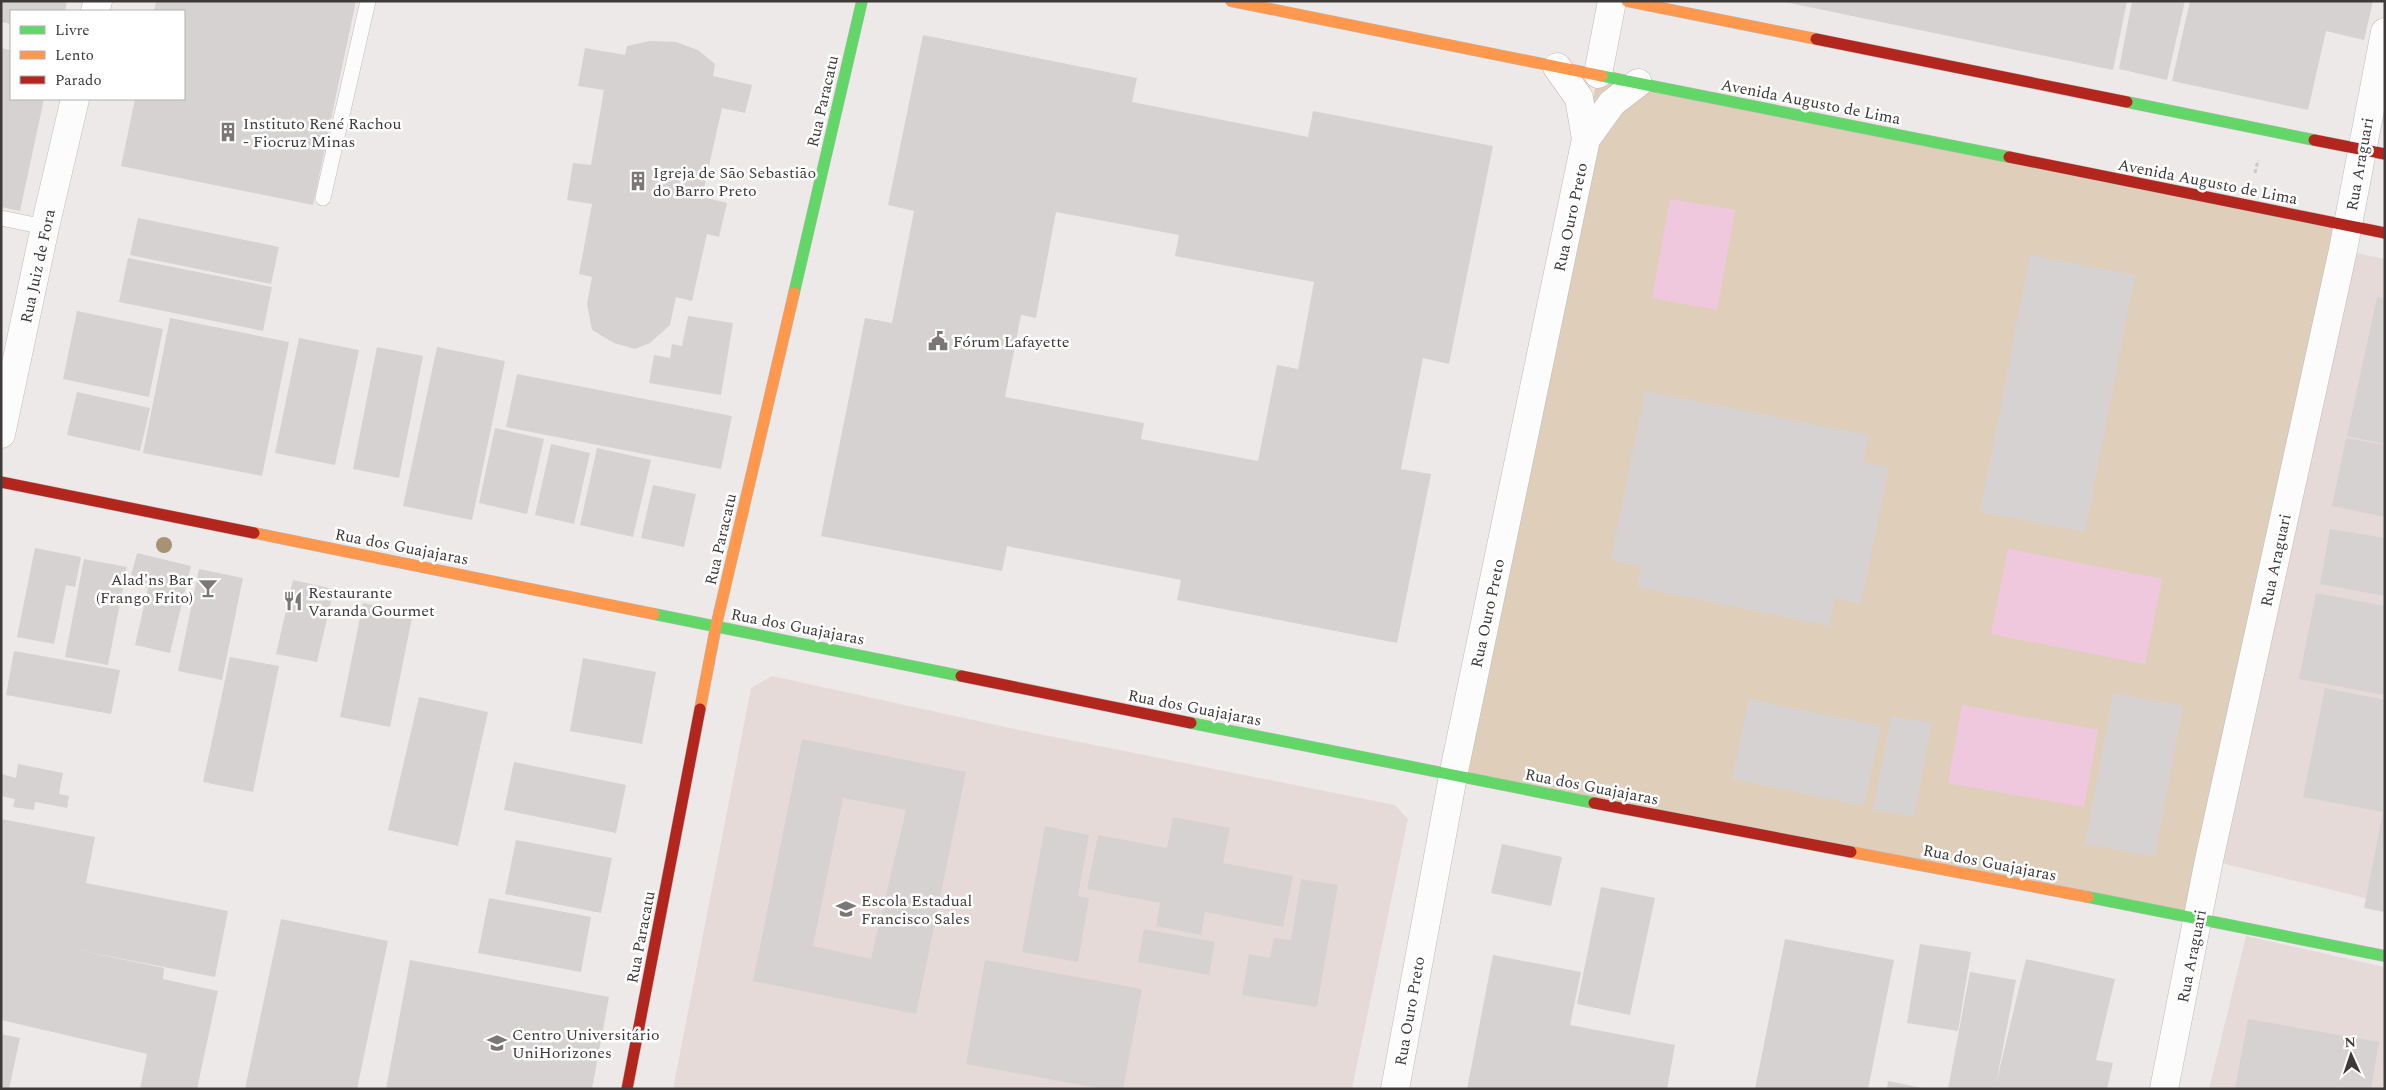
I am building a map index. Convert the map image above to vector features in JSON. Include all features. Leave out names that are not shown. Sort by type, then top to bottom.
[{"type":"street","name":"Rua Paracatu","points":[[627,1089],[716,626],[862,1]]},
{"type":"street","name":"Avenida Augusto de Lima","points":[[1231,1],[2385,232]]},
{"type":"street","points":[[1598,74],[1612,1]]},
{"type":"street","points":[[1627,1],[2373,152]]},
{"type":"street","name":"Rua Araguari","points":[[2164,1089],[2209,860],[2348,225],[2373,152],[2385,32]]},
{"type":"street","name":"Rua Ouro Preto","points":[[1395,1089],[1452,776],[1586,139],[1579,98],[1557,66]]},
{"type":"street","name":"Rua Ouro Preto","points":[[1586,139],[1612,104],[1638,83]]},
{"type":"street","name":"Rua Juiz de Fora","points":[[1,434],[45,226],[75,100]]},
{"type":"street","name":"Rua dos Guajajaras","points":[[1,482],[1452,776],[2199,918],[2385,956]]},
{"type":"lane","points":[[323,198],[368,1]]},
{"type":"lane","points":[[1,218],[45,226]]},
{"type":"path","points":[[2249,206],[2264,130]]},
{"type":"shaded area","points":[[1598,74],[2348,225],[2199,918],[1453,776]]},
{"type":"shaded area","points":[[1670,199],[1735,210],[1717,310],[1652,298]]},
{"type":"shaded area","points":[[2343,250],[2385,259],[2385,903],[2209,860]]},
{"type":"shaded area","points":[[2008,549],[2162,579],[2145,664],[1991,634]]},
{"type":"shaded area","points":[[772,676],[1019,730],[1395,805],[1408,819],[1352,1089],[673,1089],[751,688]]},
{"type":"shaded area","points":[[1962,705],[2098,730],[2084,807],[1948,783]]},
{"type":"shaded area","points":[[2246,936],[2385,967],[2385,1089],[2209,1089]]},
{"type":"building","points":[[1,1],[67,1],[65,10],[10,10],[10,24],[1,22]]},
{"type":"building","name":"Instituto René Rachou - Fiocruz Minas","points":[[156,1],[356,1],[313,205],[121,166],[135,100],[185,100],[185,10],[154,10]]},
{"type":"building","points":[[1780,1],[2127,1],[2113,70]]},
{"type":"building","points":[[2132,1],[2185,1],[2167,80],[2119,69]]},
{"type":"building","points":[[2190,1],[2373,1],[2364,40],[2326,31],[2308,110],[2172,81]]},
{"type":"building","name":"Fórum Lafayette","points":[[923,35],[1137,78],[1132,102],[1308,137],[1313,111],[1493,146],[1449,364],[1423,358],[1401,469],[1431,474],[1397,643],[1177,600],[1181,580],[1007,546],[1002,571],[821,536],[865,318],[892,323],[914,211],[888,205]],"holes":[[[1056,212],[1179,235],[1175,256],[1314,282],[1298,369],[1277,365],[1258,461],[1141,439],[1144,423],[1005,397],[1021,315],[1036,318]]]},
{"type":"building","name":"Igreja de São Sebastião do Barro Preto","points":[[650,41],[676,42],[698,50],[715,64],[713,76],[752,85],[745,113],[722,108],[702,197],[727,203],[719,237],[707,234],[692,301],[676,297],[670,325],[650,343],[635,349],[614,343],[592,330],[587,304],[592,277],[579,274],[592,204],[567,200],[573,163],[591,165],[604,90],[578,86],[585,48],[625,55],[627,46]]},
{"type":"building","points":[[1,48],[10,50],[10,100],[44,100],[20,211],[1,207]]},
{"type":"building","points":[[138,218],[279,247],[271,284],[130,255]]},
{"type":"building","points":[[2030,255],[2135,275],[2085,532],[1980,512]]},
{"type":"building","points":[[128,258],[272,287],[263,331],[119,302]]},
{"type":"building","points":[[2377,297],[2385,298],[2385,444],[2347,436]]},
{"type":"building","points":[[77,311],[163,329],[149,397],[63,379]]},
{"type":"building","points":[[688,316],[733,323],[721,395],[649,383],[654,355],[670,358],[672,344],[682,346]]},
{"type":"building","points":[[170,318],[289,342],[262,476],[143,453]]},
{"type":"building","points":[[299,338],[359,350],[335,465],[275,453]]},
{"type":"building","points":[[377,347],[423,356],[399,478],[353,469]]},
{"type":"building","points":[[437,347],[505,361],[472,520],[403,506]]},
{"type":"building","points":[[517,374],[732,416],[721,469],[506,427]]},
{"type":"building","points":[[1645,391],[1869,435],[1863,462],[1889,468],[1861,604],[1834,598],[1829,626],[1637,587],[1641,566],[1611,560]]},
{"type":"building","points":[[77,392],[150,408],[140,451],[67,435]]},
{"type":"building","points":[[495,428],[544,439],[527,514],[479,503]]},
{"type":"building","points":[[2346,438],[2385,445],[2385,517],[2332,506]]},
{"type":"building","points":[[551,444],[590,453],[574,524],[535,515]]},
{"type":"building","points":[[597,448],[651,460],[633,537],[580,525]]},
{"type":"building","points":[[653,485],[696,494],[684,547],[641,538]]},
{"type":"building","points":[[2330,529],[2385,538],[2385,596],[2320,584]]},
{"type":"building","points":[[35,548],[81,557],[75,587],[66,585],[54,644],[17,637]]},
{"type":"building","points":[[137,553],[191,566],[170,653],[135,645],[148,588],[129,583]]},
{"type":"building","points":[[84,559],[127,567],[108,665],[65,657]]},
{"type":"building","points":[[199,569],[243,578],[222,680],[178,671]]},
{"type":"building","points":[[293,580],[334,589],[317,662],[276,654]]},
{"type":"building","points":[[2316,593],[2385,606],[2385,695],[2299,679]]},
{"type":"building","points":[[363,603],[413,613],[390,727],[340,717]]},
{"type":"building","points":[[14,651],[120,670],[111,714],[6,695]]},
{"type":"building","points":[[230,657],[279,666],[253,792],[203,782]]},
{"type":"building","points":[[583,658],[656,672],[642,744],[570,731]]},
{"type":"building","points":[[2325,688],[2385,700],[2385,912],[2364,908],[2383,812],[2303,797]]},
{"type":"building","points":[[2113,693],[2183,706],[2155,857],[2085,844]]},
{"type":"building","points":[[419,697],[488,712],[458,846],[388,830]]},
{"type":"building","points":[[1749,699],[1881,726],[1864,806],[1732,779]]},
{"type":"building","points":[[1891,716],[1932,723],[1914,817],[1873,810]]},
{"type":"building","points":[[802,739],[966,772],[916,1014],[753,981]],"holes":[[[843,798],[906,810],[871,959],[813,946]]]},
{"type":"building","points":[[514,762],[626,785],[616,833],[504,810]]},
{"type":"building","points":[[18,764],[63,773],[59,794],[69,796],[67,808],[35,802],[34,810],[13,807],[15,799],[1,796],[1,774],[16,778]]},
{"type":"building","points":[[1173,817],[1230,828],[1223,863],[1293,876],[1283,927],[1205,912],[1201,935],[1156,926],[1160,903],[1087,889],[1098,835],[1167,848]]},
{"type":"building","points":[[1,819],[95,837],[86,883],[228,911],[215,977],[72,949],[164,968],[163,979],[218,991],[197,1089],[140,1089],[147,1054],[1,1020]]},
{"type":"building","points":[[1045,826],[1089,835],[1078,896],[1089,898],[1078,962],[1022,952]]},
{"type":"building","points":[[516,840],[612,858],[601,913],[505,894]]},
{"type":"building","points":[[1502,844],[1562,857],[1551,906],[1491,893]]},
{"type":"building","points":[[1301,879],[1338,885],[1317,1007],[1242,995],[1249,954],[1270,958],[1274,938],[1291,940]]},
{"type":"building","points":[[1601,887],[1655,898],[1630,1015],[1577,1004]]},
{"type":"building","points":[[489,898],[591,917],[581,972],[478,953]]},
{"type":"building","points":[[281,919],[388,941],[357,1089],[245,1089]]},
{"type":"building","points":[[1144,929],[1215,942],[1209,975],[1138,962]]},
{"type":"building","points":[[1785,939],[1894,960],[1868,1089],[1755,1089]]},
{"type":"building","points":[[1920,944],[1971,952],[1958,1031],[1907,1023]]},
{"type":"building","points":[[1493,955],[1581,972],[1570,1025],[1675,1045],[1667,1089],[1467,1089]]},
{"type":"building","points":[[2026,959],[2115,979],[2096,1060],[2113,1063],[2107,1089],[1948,1089],[1970,972],[2016,980],[1996,1084]]},
{"type":"building","name":"Centro Universitário UniHorizones","points":[[410,960],[609,997],[592,1089],[386,1089]]},
{"type":"building","points":[[985,960],[1142,989],[1123,1089],[1103,1089],[966,1064]]},
{"type":"building","points":[[2248,1019],[2379,1042],[2371,1089],[2235,1089]]},
{"type":"building","points":[[1,1034],[20,1038],[9,1089],[1,1089]]},
{"type":"building","points":[[1888,1081],[1922,1088],[1922,1089],[1887,1089]]},
{"type":"traffic: fast","points":[[794,293],[862,1]]},
{"type":"traffic: fast","points":[[1602,76],[2009,157]]},
{"type":"traffic: fast","points":[[2127,102],[2314,140]]},
{"type":"traffic: fast","points":[[654,614],[961,676]]},
{"type":"traffic: fast","points":[[1191,723],[1594,803]]},
{"type":"traffic: fast","points":[[2088,897],[2385,956]]},
{"type":"traffic: slow","points":[[1231,1],[1602,76]]},
{"type":"traffic: slow","points":[[1627,1],[1816,39]]},
{"type":"traffic: slow","points":[[700,709],[716,626],[794,293]]},
{"type":"traffic: slow","points":[[254,533],[654,614]]},
{"type":"traffic: slow","points":[[1851,852],[2088,897]]},
{"type":"traffic: jam","points":[[1816,39],[2127,102]]},
{"type":"traffic: jam","points":[[2314,140],[2385,154]]},
{"type":"traffic: jam","points":[[2009,157],[2385,233]]},
{"type":"traffic: jam","points":[[1,482],[254,533]]},
{"type":"traffic: jam","points":[[961,676],[1191,723]]},
{"type":"traffic: jam","points":[[627,1089],[700,709]]},
{"type":"traffic: jam","points":[[1594,803],[1851,852]]},
{"type":"place","name":"Instituto René Rachou - Fiocruz Minas","points":[[228,132]]},
{"type":"place","name":"Igreja de São Sebastião do Barro Preto","points":[[638,181]]},
{"type":"place","name":"Fórum Lafayette","points":[[938,341]]},
{"type":"place","name":"Alad'ns Bar (Frango Frito)","points":[[208,588]]},
{"type":"place","name":"Restaurante Varanda Gourmet","points":[[293,601]]},
{"type":"place","name":"Escola Estadual Francisco Sales","points":[[846,909]]},
{"type":"place","name":"Centro Universitário UniHorizones","points":[[497,1043]]}]
